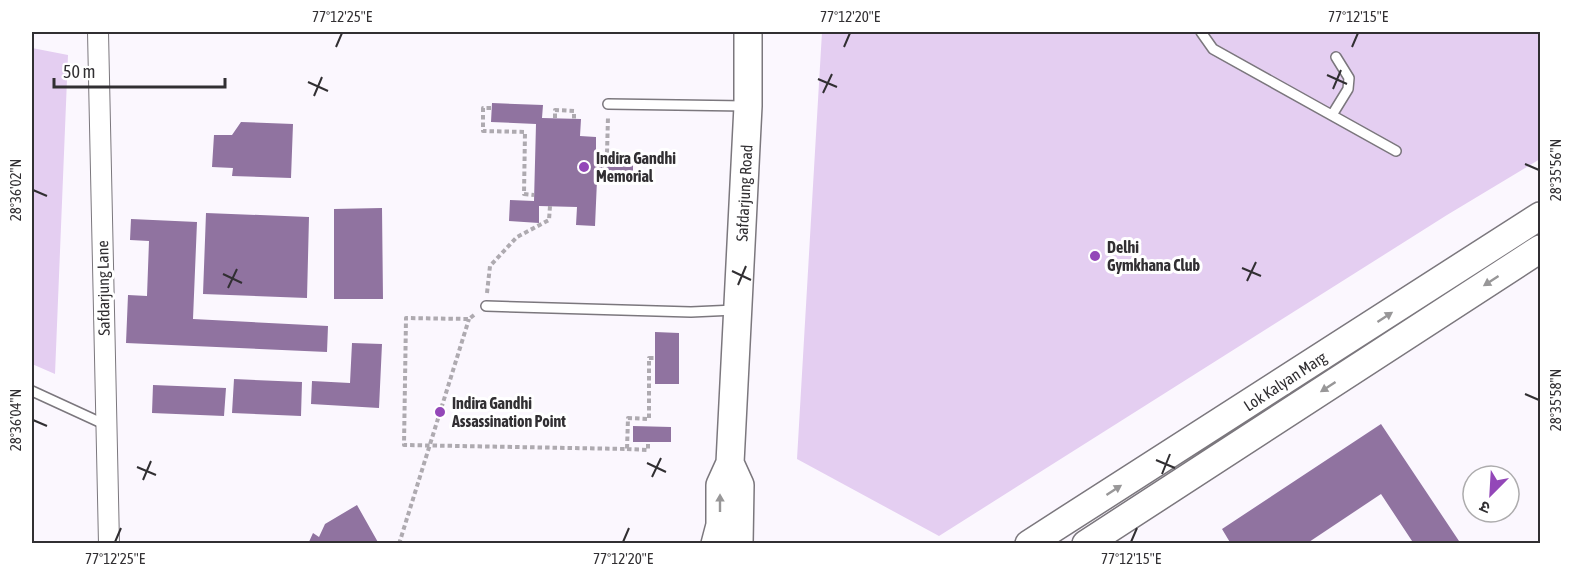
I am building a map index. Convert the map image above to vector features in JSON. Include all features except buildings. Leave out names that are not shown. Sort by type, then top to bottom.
[{"type":"main road","name":"Safdarjung Road","points":[[715,543],[720,525],[720,485],[730,463],[748,106],[748,32]]},
{"type":"main road","name":"Lok Kalyan Marg","points":[[1029,543],[1344,344],[1540,216]]},
{"type":"main road","name":"Lok Kalyan Marg","points":[[1089,541],[1540,249]]},
{"type":"main road","points":[[1344,344],[1359,366]]},
{"type":"main road","name":"Safdarjung Road","points":[[730,463],[740,485],[740,543]]},
{"type":"main road","points":[[1078,513],[1089,541]]},
{"type":"street","name":"Safdarjung Lane","points":[[98,32],[109,543]]},
{"type":"lane","points":[[1201,32],[1213,49],[1396,151]]},
{"type":"lane","points":[[1332,115],[1348,89],[1350,78],[1335,57]]},
{"type":"lane","points":[[608,104],[748,106]]},
{"type":"lane","points":[[486,306],[691,312],[739,310]]},
{"type":"lane","points":[[32,391],[106,425]]},
{"type":"path","points":[[607,153],[608,104]]},
{"type":"path","points":[[491,108],[483,108],[483,131],[525,132],[524,194],[534,195]]},
{"type":"path","points":[[555,118],[555,111],[574,111],[574,119]]},
{"type":"path","points":[[399,543],[469,319],[486,306],[490,266],[517,237],[549,220],[550,206]]},
{"type":"path","points":[[469,319],[406,318],[404,445],[648,450],[648,442]]},
{"type":"path","points":[[648,426],[650,358],[655,358]]},
{"type":"path","points":[[627,449],[628,418],[649,419]]},
{"type":"shaded area","name":"Delhi Gymkhana Club","points":[[822,32],[1540,32],[1540,159],[1447,215],[939,536],[797,459]]},
{"type":"shaded area","points":[[32,48],[68,55],[55,374],[32,364]]},
{"type":"place","name":"Indira Gandhi Memorial","points":[[584,167]]},
{"type":"place","name":"Delhi Gymkhana Club","points":[[1095,256]]},
{"type":"place","name":"Indira Gandhi Assassination Point","points":[[440,412]]}]
